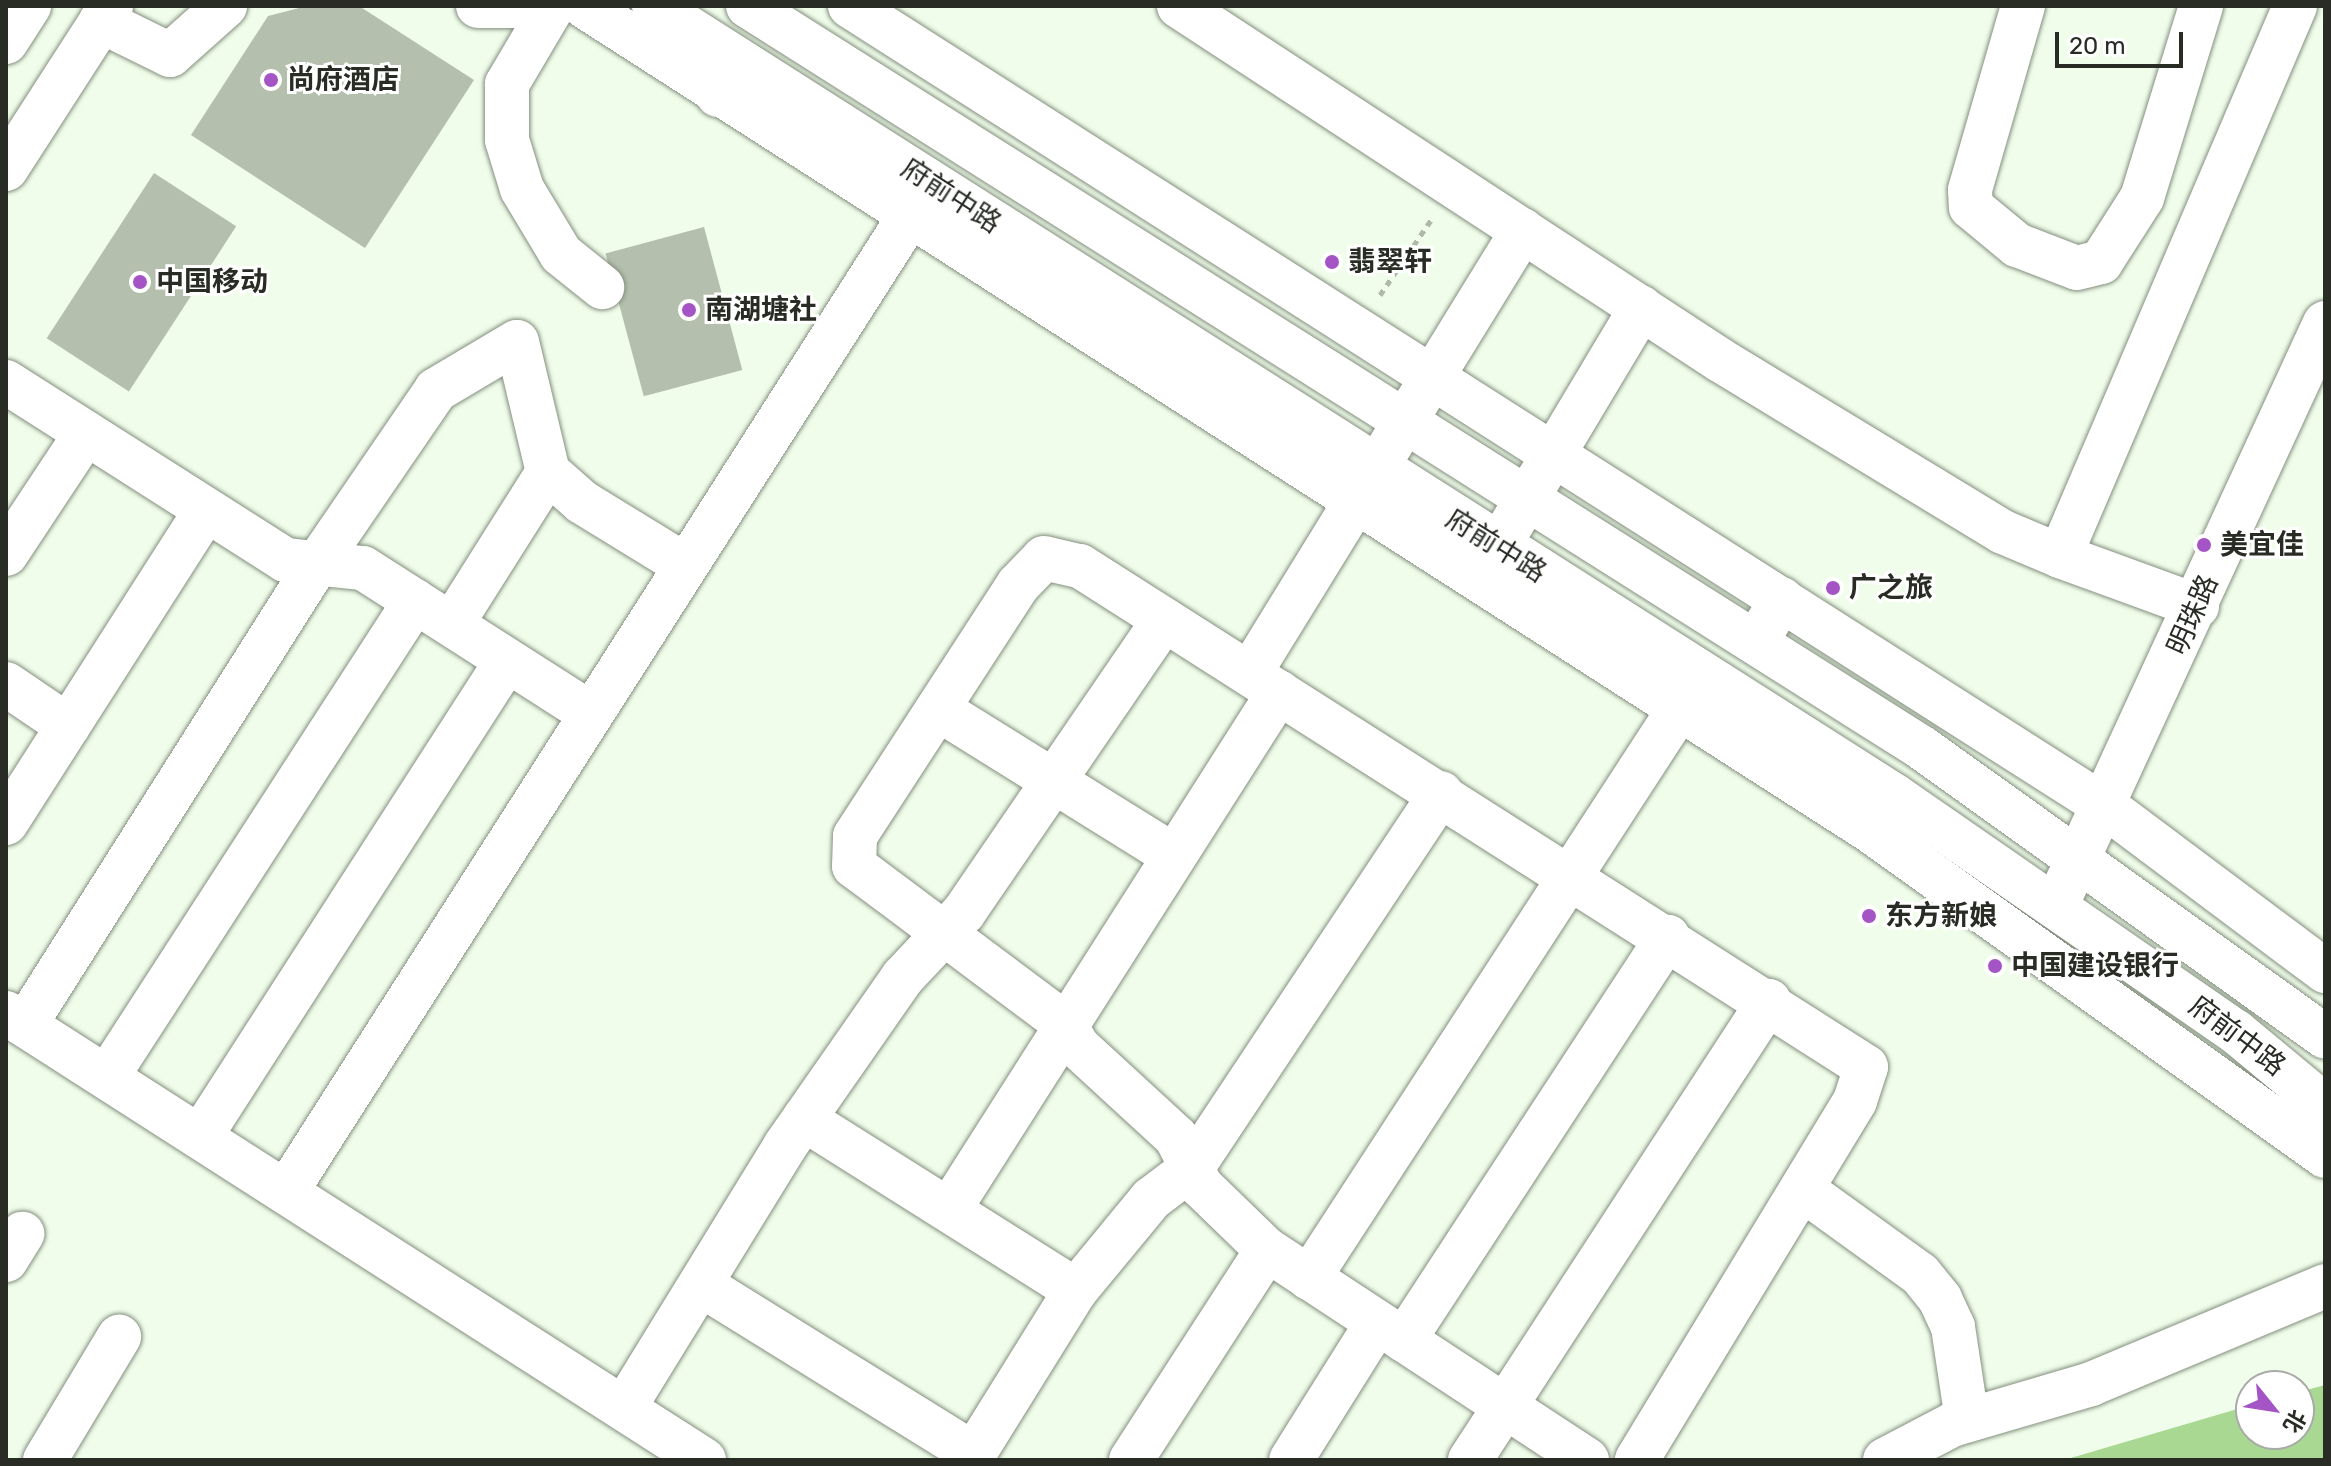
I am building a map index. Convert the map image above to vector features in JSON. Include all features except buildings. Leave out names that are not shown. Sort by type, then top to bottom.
[{"type":"street","points":[[6,42],[29,6]]},
{"type":"street","points":[[6,169],[106,13],[170,55],[225,6]]},
{"type":"street","points":[[478,6],[518,6]]},
{"type":"street","points":[[553,6],[507,84],[507,140],[522,189],[561,254],[602,287]]},
{"type":"street","points":[[584,6],[729,78]]},
{"type":"street","name":"府前中路","points":[[748,6],[1407,426],[1529,497],[1756,642],[2082,858],[2325,1037]]},
{"type":"street","points":[[850,6],[2106,807],[2325,971]]},
{"type":"street","points":[[1179,6],[1452,190],[1523,230],[1641,308],[2003,532],[2197,606]]},
{"type":"street","points":[[2023,6],[1970,190],[1971,207],[2017,245],[2077,268],[2101,262],[2142,198],[2201,6]]},
{"type":"street","points":[[2060,556],[2295,6]]},
{"type":"street","name":"府前中路","points":[[679,13],[729,78],[1368,488],[1498,547],[1691,692],[2056,906],[2236,1032],[2325,1106]]},
{"type":"street","points":[[286,1192],[588,712],[920,201]]},
{"type":"street","points":[[949,1210],[1064,1023],[1173,855],[1368,488],[1437,378],[1523,230]]},
{"type":"street","points":[[1498,547],[1641,308]]},
{"type":"street","name":"明珠路","points":[[2056,906],[2106,807],[2325,323]]},
{"type":"street","points":[[683,564],[582,502],[548,472],[517,342],[421,404],[16,1019],[704,1460]]},
{"type":"street","points":[[6,382],[285,560],[363,568],[588,712]]},
{"type":"street","points":[[6,554],[86,433]]},
{"type":"street","points":[[452,624],[548,472]]},
{"type":"street","points":[[1368,488],[1691,692],[1872,832],[2325,1156]]},
{"type":"street","points":[[6,823],[206,510]]},
{"type":"street","points":[[1587,1460],[1267,1250],[1211,1198],[1176,1137],[1078,1047],[1064,1023],[944,934],[875,888],[852,856],[855,836],[1018,585],[1044,558],[1080,566],[1769,1001],[1866,1067],[1866,1082],[1637,1460]]},
{"type":"street","points":[[1756,642],[1782,599]]},
{"type":"street","points":[[107,1077],[415,601]]},
{"type":"street","points":[[624,1408],[703,1286],[804,1119],[903,977],[944,934],[1164,620]]},
{"type":"street","points":[[200,1137],[506,662]]},
{"type":"street","points":[[6,684],[68,726]]},
{"type":"street","points":[[1309,1278],[1691,692]]},
{"type":"street","points":[[938,709],[1173,855]]},
{"type":"street","points":[[703,1286],[972,1457],[1076,1290],[1151,1199],[1192,1168],[1441,793]]},
{"type":"street","points":[[1291,1460],[1391,1332],[1668,937]]},
{"type":"street","points":[[1470,1460],[1769,1001]]},
{"type":"street","points":[[804,1119],[1076,1290]]},
{"type":"street","points":[[1802,1189],[1920,1274],[1940,1299],[1955,1338],[1967,1420]]},
{"type":"street","points":[[1131,1460],[1267,1250]]},
{"type":"street","points":[[1885,1460],[1967,1420],[2091,1384],[2325,1286]]},
{"type":"street","points":[[45,1460],[119,1337]]},
{"type":"path","points":[[1356,331],[1452,190]]},
{"type":"shaded area","points":[[2325,1385],[2325,1460],[2064,1460],[2235,1410],[2235,1450],[2315,1450],[2315,1388]]},
{"type":"place","name":"尚府酒店","points":[[271,80]]},
{"type":"place","name":"翡翠轩","points":[[1332,262]]},
{"type":"place","name":"中国移动","points":[[140,282]]},
{"type":"place","name":"南湖塘社","points":[[689,310]]},
{"type":"place","name":"美宜佳","points":[[2204,545]]},
{"type":"place","name":"广之旅","points":[[1833,588]]},
{"type":"place","name":"东方新娘","points":[[1869,916]]},
{"type":"place","name":"中国建设银行","points":[[1995,966]]}]
